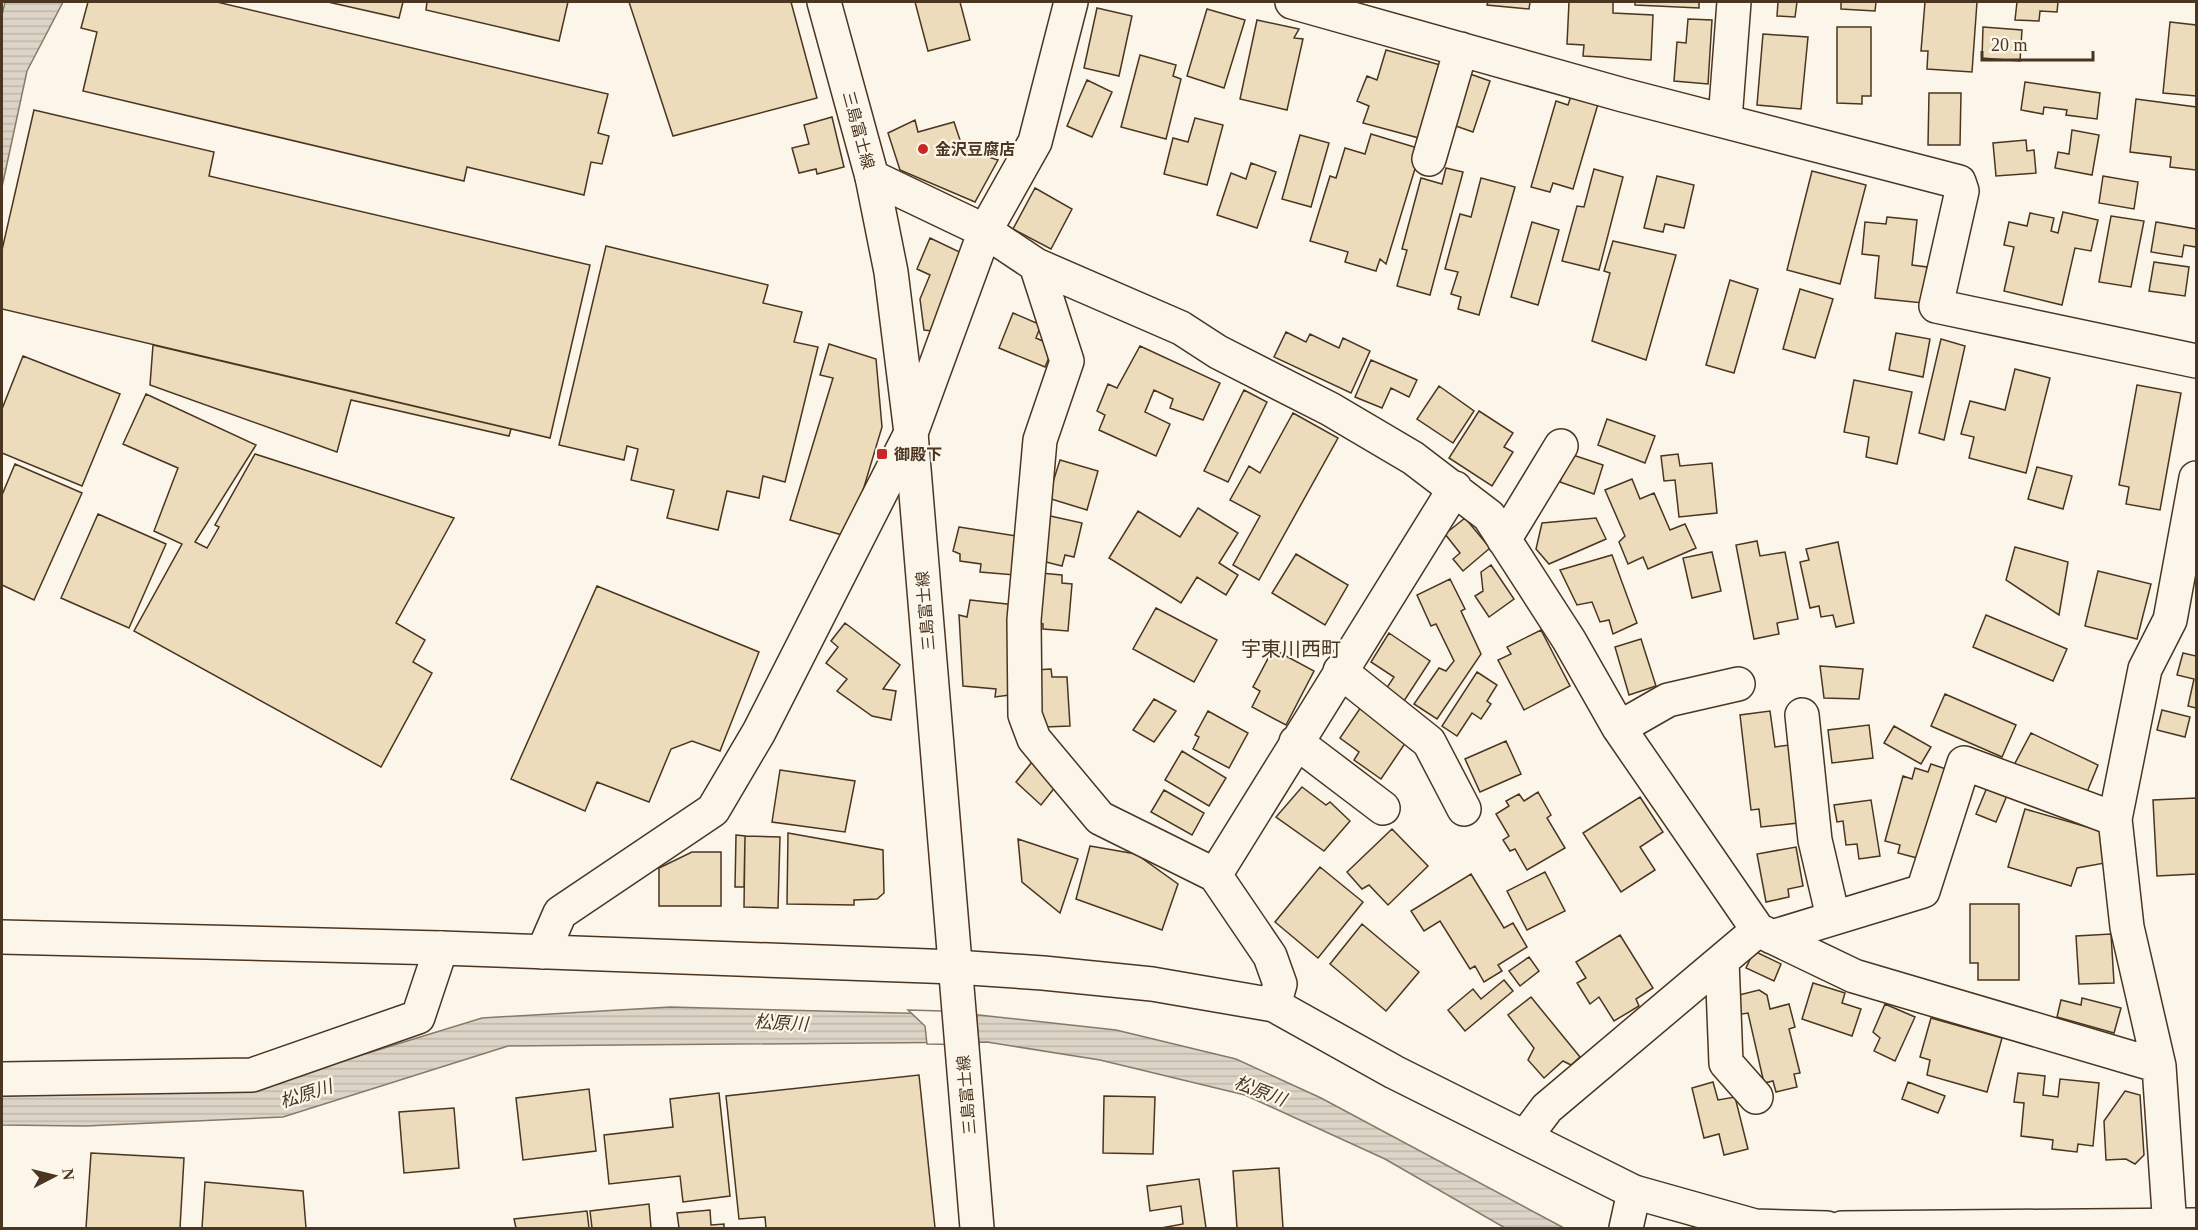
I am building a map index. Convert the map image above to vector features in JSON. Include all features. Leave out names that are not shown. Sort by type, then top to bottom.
[{"type":"street","name":"三島富士線","points":[[824,2],[872,177],[891,272],[911,433],[977,1228]]},
{"type":"street","points":[[543,952],[560,913],[713,810],[759,732],[911,433],[985,231],[1035,142],[1071,2]]},
{"type":"street","points":[[1292,2],[1623,95],[1959,182],[1962,191],[1936,306],[2196,361]]},
{"type":"street","points":[[1725,120],[1734,2]]},
{"type":"street","points":[[1429,159],[1461,49]]},
{"type":"street","points":[[872,177],[985,231],[1036,265],[1181,328],[1218,352],[1341,415],[1413,458],[1489,516],[1569,640],[1619,728],[1765,933],[1854,976],[2159,1066]]},
{"type":"street","points":[[1036,265],[1067,361],[1040,440],[1024,620],[1025,715],[1034,739],[1100,818],[1215,875],[1270,956],[1280,984],[1274,1005]]},
{"type":"street","points":[[1504,540],[1561,446]]},
{"type":"street","points":[[1842,1228],[2179,1226],[2159,1066],[2127,927],[2115,819],[2145,669],[2183,623],[2196,478]]},
{"type":"street","points":[[1215,875],[1455,488]]},
{"type":"street","points":[[1340,671],[1429,742],[1464,809]]},
{"type":"street","points":[[1619,728],[1668,700],[1738,684]]},
{"type":"street","points":[[1802,715],[1815,840],[1833,917]]},
{"type":"street","points":[[1296,742],[1383,808]]},
{"type":"street","points":[[1525,1137],[1547,1108],[1722,960],[1765,933],[1833,917],[1923,891],[1964,763],[2115,819]]},
{"type":"street","points":[[2,937],[441,948],[955,967],[1152,984],[1274,1005],[1394,1072],[1634,1192],[1755,1226],[1827,1228]]},
{"type":"street","points":[[2,1079],[252,1075],[418,1017],[441,948]]},
{"type":"street","points":[[1722,960],[1726,1063],[1756,1097]]},
{"type":"street","points":[[1626,1228],[1634,1192]]},
{"type":"water","points":[[5,2],[63,2],[27,71],[2,187],[2,15]]},
{"type":"water","name":"松原川","points":[[670,1007],[979,1015],[1116,1030],[1236,1059],[1321,1098],[1564,1228],[1505,1228],[1385,1159],[1245,1095],[1100,1060],[987,1042],[508,1046],[283,1117],[86,1126],[2,1125],[2,1096],[251,1089],[482,1018]]},
{"type":"pier","points":[[908,1010],[976,1012],[979,1045],[927,1044],[925,1026]]},
{"type":"building","points":[[88,2],[217,2],[608,94],[598,133],[609,136],[602,164],[591,162],[584,195],[467,167],[464,181],[83,91],[97,32],[81,28]]},
{"type":"building","points":[[328,2],[403,2],[399,18]]},
{"type":"building","points":[[427,2],[568,2],[559,41],[426,10]]},
{"type":"building","points":[[629,2],[791,2],[817,98],[673,136]]},
{"type":"building","points":[[915,2],[960,2],[970,40],[928,51]]},
{"type":"building","points":[[1488,2],[1530,2],[1529,9],[1487,5]]},
{"type":"building","points":[[1569,2],[1613,2],[1613,13],[1653,15],[1651,60],[1583,56],[1584,45],[1567,44]]},
{"type":"building","points":[[1635,2],[1699,2],[1699,8],[1635,5]]},
{"type":"building","points":[[1778,2],[1797,2],[1795,17],[1777,16]]},
{"type":"building","points":[[1841,2],[1876,2],[1875,11],[1841,9]]},
{"type":"building","points":[[1925,2],[1977,2],[1972,72],[1927,69],[1928,51],[1921,51]]},
{"type":"building","points":[[2017,2],[2058,2],[2057,12],[2040,11],[2039,21],[2015,20]]},
{"type":"building","points":[[1097,8],[1132,16],[1119,76],[1084,68]]},
{"type":"building","points":[[1207,9],[1245,20],[1224,88],[1187,76]]},
{"type":"building","points":[[1688,19],[1712,20],[1708,84],[1674,81],[1677,42],[1686,43]]},
{"type":"building","points":[[1257,20],[1299,29],[1294,38],[1303,39],[1287,110],[1240,99]]},
{"type":"building","points":[[2170,22],[2196,25],[2196,96],[2163,93]]},
{"type":"building","points":[[1837,27],[1871,27],[1871,96],[1862,96],[1862,104],[1837,103]]},
{"type":"building","points":[[1983,27],[2022,30],[2020,61],[1982,58]]},
{"type":"building","points":[[1763,34],[1808,37],[1801,109],[1757,105]]},
{"type":"building","points":[[1386,50],[1444,66],[1419,138],[1363,123],[1369,106],[1357,101],[1367,76],[1377,80]]},
{"type":"building","points":[[1140,55],[1176,65],[1173,76],[1181,79],[1166,139],[1121,127]]},
{"type":"building","points":[[1470,74],[1490,81],[1473,132],[1453,125]]},
{"type":"building","points":[[1087,80],[1112,92],[1092,137],[1067,126]]},
{"type":"building","points":[[2025,82],[2100,93],[2097,119],[2066,115],[2067,110],[2044,107],[2043,114],[2021,110]]},
{"type":"building","points":[[1929,93],[1961,93],[1960,145],[1928,145]]},
{"type":"building","points":[[1571,96],[1598,104],[1573,189],[1553,183],[1550,192],[1531,187],[1556,101],[1568,105]]},
{"type":"building","points":[[2136,99],[2196,107],[2196,170],[2170,167],[2171,157],[2130,152]]},
{"type":"building","points":[[34,110],[214,152],[209,176],[590,265],[550,438],[2,309],[2,250]]},
{"type":"building","points":[[832,117],[844,167],[817,174],[816,169],[799,173],[792,148],[809,144],[804,125]]},
{"type":"building","points":[[1195,118],[1223,125],[1207,185],[1164,174],[1173,138],[1188,142]]},
{"type":"building","points":[[915,120],[918,132],[954,122],[963,149],[998,160],[975,202],[900,170],[888,133]]},
{"type":"building","points":[[2072,130],[2099,135],[2092,175],[2055,168],[2058,152],[2069,154]]},
{"type":"building","points":[[1371,134],[1421,149],[1386,264],[1380,259],[1376,271],[1345,262],[1348,252],[1310,241],[1330,176],[1336,178],[1345,148],[1365,154]]},
{"type":"building","points":[[1300,135],[1329,143],[1311,207],[1282,199]]},
{"type":"building","points":[[2026,140],[2027,151],[2034,150],[2036,173],[1996,176],[1993,143]]},
{"type":"building","points":[[1251,163],[1276,172],[1257,228],[1217,215],[1231,173],[1246,179]]},
{"type":"building","points":[[1446,168],[1463,172],[1430,295],[1397,286],[1407,250],[1402,249],[1421,178],[1442,184]]},
{"type":"building","points":[[1594,169],[1623,177],[1599,270],[1562,261],[1577,206],[1584,207]]},
{"type":"building","points":[[1812,171],[1866,185],[1840,284],[1787,270]]},
{"type":"building","points":[[1657,176],[1694,185],[1684,228],[1665,224],[1663,232],[1644,228]]},
{"type":"building","points":[[2103,176],[2138,182],[2134,209],[2099,203]]},
{"type":"building","points":[[1481,178],[1515,187],[1479,315],[1458,309],[1461,297],[1451,294],[1458,272],[1445,269],[1460,214],[1471,217]]},
{"type":"building","points":[[1035,188],[1072,209],[1051,249],[1013,229]]},
{"type":"building","points":[[2063,212],[2098,220],[2091,251],[2075,248],[2062,305],[2004,291],[2014,247],[2004,245],[2009,222],[2027,226],[2030,213],[2054,218],[2051,231],[2058,233]]},
{"type":"building","points":[[2111,216],[2144,221],[2131,287],[2099,282]]},
{"type":"building","points":[[1887,217],[1917,220],[1912,265],[1927,267],[1923,303],[1875,298],[1879,256],[1862,254],[1865,222],[1886,224]]},
{"type":"building","points":[[1532,222],[1559,230],[1538,305],[1511,297]]},
{"type":"building","points":[[2156,222],[2196,229],[2196,247],[2184,245],[2182,257],[2151,252]]},
{"type":"building","points":[[930,238],[966,255],[932,331],[924,330],[920,299],[930,275],[917,269]]},
{"type":"building","points":[[1613,241],[1676,255],[1646,360],[1592,341],[1610,273],[1604,271]]},
{"type":"building","points":[[606,246],[768,285],[763,303],[802,312],[794,342],[818,347],[785,482],[763,476],[759,498],[727,491],[718,530],[667,518],[674,490],[631,480],[638,449],[627,446],[624,460],[559,445]]},
{"type":"building","points":[[2154,262],[2189,267],[2185,296],[2149,291]]},
{"type":"building","points":[[1730,280],[1758,289],[1734,373],[1706,365]]},
{"type":"building","points":[[1800,289],[1833,299],[1815,358],[1783,349]]},
{"type":"building","points":[[1013,313],[1041,325],[1036,338],[1054,346],[1045,367],[999,348]]},
{"type":"building","points":[[1286,332],[1306,342],[1310,334],[1339,348],[1343,338],[1370,351],[1351,393],[1274,357]]},
{"type":"building","points":[[1896,333],[1930,339],[1923,377],[1889,370]]},
{"type":"building","points":[[1941,339],[1965,346],[1944,440],[1919,433]]},
{"type":"building","points":[[829,344],[876,359],[882,427],[849,537],[790,520],[833,378],[820,375]]},
{"type":"building","points":[[153,345],[511,429],[509,436],[351,400],[337,452],[150,385]]},
{"type":"building","points":[[1140,346],[1220,383],[1203,420],[1170,408],[1173,399],[1154,390],[1145,412],[1170,424],[1156,456],[1099,430],[1105,415],[1097,411],[1108,384],[1117,388]]},
{"type":"building","points":[[23,356],[120,394],[82,486],[2,453],[2,409]]},
{"type":"building","points":[[1371,360],[1417,380],[1409,397],[1391,388],[1382,408],[1355,397]]},
{"type":"building","points":[[2015,369],[2050,378],[2026,473],[1969,458],[1974,437],[1961,434],[1970,401],[2005,410]]},
{"type":"building","points":[[1854,380],[1912,392],[1897,464],[1866,457],[1869,437],[1844,432]]},
{"type":"building","points":[[2137,385],[2181,393],[2160,510],[2126,504],[2129,487],[2119,485]]},
{"type":"building","points":[[1439,386],[1474,411],[1453,443],[1417,419]]},
{"type":"building","points":[[1244,390],[1267,402],[1228,482],[1204,471]]},
{"type":"building","points":[[146,394],[256,445],[195,542],[207,548],[219,527],[215,525],[255,454],[454,518],[396,623],[425,640],[413,662],[432,673],[381,767],[134,631],[182,544],[154,531],[178,468],[123,444]]},
{"type":"building","points":[[1479,411],[1513,433],[1504,447],[1513,452],[1492,486],[1449,458]]},
{"type":"building","points":[[1293,413],[1338,438],[1259,580],[1233,565],[1260,516],[1230,500],[1249,466],[1260,473]]},
{"type":"building","points":[[1607,419],[1655,436],[1645,463],[1598,445]]},
{"type":"building","points":[[1570,454],[1603,465],[1594,494],[1560,482]]},
{"type":"building","points":[[1678,454],[1680,466],[1712,463],[1717,513],[1679,517],[1675,480],[1664,481],[1661,456]]},
{"type":"building","points":[[1060,460],[1098,471],[1087,510],[1048,498]]},
{"type":"building","points":[[15,464],[82,493],[34,600],[2,585],[2,495]]},
{"type":"building","points":[[2037,467],[2072,476],[2063,509],[2028,499]]},
{"type":"building","points":[[1632,479],[1640,499],[1654,493],[1670,530],[1685,524],[1696,548],[1648,569],[1643,557],[1628,564],[1619,542],[1625,536],[1605,490]]},
{"type":"building","points":[[1198,508],[1238,533],[1219,563],[1238,575],[1226,595],[1197,577],[1181,603],[1109,558],[1138,511],[1180,537]]},
{"type":"building","points":[[98,514],[166,544],[129,628],[61,598]]},
{"type":"building","points":[[1046,515],[1082,523],[1074,557],[1065,555],[1062,566],[1042,561],[1048,539],[1041,538]]},
{"type":"building","points":[[1465,518],[1490,548],[1463,571],[1453,559],[1460,553],[1445,534]]},
{"type":"building","points":[[1596,518],[1606,539],[1549,564],[1536,549],[1542,523]]},
{"type":"building","points":[[959,527],[1023,537],[1015,575],[980,572],[981,564],[960,561],[960,554],[953,551]]},
{"type":"building","points":[[1757,541],[1760,556],[1785,552],[1798,619],[1777,623],[1779,634],[1754,639],[1736,545]]},
{"type":"building","points":[[1838,542],[1854,623],[1836,627],[1833,615],[1821,617],[1819,606],[1810,608],[1800,562],[1809,560],[1806,549]]},
{"type":"building","points":[[2015,547],[2068,562],[2059,615],[2006,580]]},
{"type":"building","points":[[1712,552],[1721,591],[1692,598],[1683,558]]},
{"type":"building","points":[[1296,554],[1348,585],[1325,625],[1272,593]]},
{"type":"building","points":[[1612,555],[1637,623],[1613,634],[1609,620],[1600,622],[1592,602],[1577,605],[1560,570]]},
{"type":"building","points":[[1491,565],[1514,599],[1489,617],[1475,596],[1483,591],[1481,572]]},
{"type":"building","points":[[2098,571],[2151,584],[2137,639],[2085,626]]},
{"type":"building","points":[[1040,573],[1062,575],[1062,583],[1072,584],[1068,631],[1043,629],[1043,624],[1036,623]]},
{"type":"building","points":[[1450,579],[1465,609],[1461,611],[1481,654],[1437,719],[1414,704],[1439,668],[1446,671],[1454,661],[1436,624],[1431,626],[1417,595]]},
{"type":"building","points":[[597,586],[759,652],[720,751],[692,741],[671,749],[649,802],[597,782],[585,811],[511,779]]},
{"type":"building","points":[[970,600],[1016,605],[1017,694],[995,697],[996,689],[963,686],[959,615],[967,617]]},
{"type":"building","points":[[1156,608],[1217,640],[1194,682],[1133,649]]},
{"type":"building","points":[[1986,615],[2067,649],[2053,681],[1973,647]]},
{"type":"building","points":[[845,623],[900,665],[883,689],[896,691],[891,720],[872,716],[837,691],[847,679],[826,663],[838,647],[831,641]]},
{"type":"building","points":[[1541,630],[1570,686],[1524,710],[1498,660],[1511,654],[1507,647]]},
{"type":"building","points":[[1389,633],[1430,661],[1404,701],[1386,689],[1394,677],[1371,662]]},
{"type":"building","points":[[1641,639],[1656,686],[1629,695],[1615,647]]},
{"type":"building","points":[[1273,649],[1314,671],[1286,725],[1252,707],[1260,691],[1253,687]]},
{"type":"building","points":[[2183,653],[2196,656],[2196,708],[2188,706],[2194,679],[2177,675]]},
{"type":"building","points":[[1820,666],[1863,669],[1859,699],[1824,698]]},
{"type":"building","points":[[1051,669],[1052,677],[1067,677],[1070,726],[1045,727],[1045,720],[1037,721],[1034,670]]},
{"type":"building","points":[[1477,672],[1497,685],[1487,701],[1491,704],[1481,719],[1472,713],[1457,736],[1442,726]]},
{"type":"building","points":[[1945,694],[2016,725],[2002,757],[1931,726]]},
{"type":"building","points":[[1154,699],[1176,711],[1154,742],[1133,730]]},
{"type":"building","points":[[1361,707],[1408,739],[1381,779],[1354,760],[1359,752],[1340,738]]},
{"type":"building","points":[[2162,710],[2190,717],[2185,737],[2157,730]]},
{"type":"building","points":[[1208,711],[1248,733],[1229,768],[1193,749],[1199,737],[1195,735]]},
{"type":"building","points":[[1770,711],[1775,747],[1789,745],[1798,823],[1761,827],[1759,809],[1751,810],[1740,715]]},
{"type":"building","points":[[1869,725],[1873,758],[1832,763],[1828,730]]},
{"type":"building","points":[[1894,726],[1931,747],[1921,764],[1884,743]]},
{"type":"building","points":[[2031,733],[2098,765],[2085,797],[2014,765]]},
{"type":"building","points":[[1506,741],[1521,774],[1480,792],[1465,759]]},
{"type":"building","points":[[1182,751],[1226,778],[1209,806],[1165,780]]},
{"type":"building","points":[[1032,762],[1056,786],[1041,805],[1016,782]]},
{"type":"building","points":[[1931,764],[1949,770],[1917,858],[1898,853],[1900,845],[1885,841],[1903,776],[1912,779],[1915,768],[1928,772]]},
{"type":"building","points":[[780,770],[855,781],[845,832],[772,822]]},
{"type":"building","points":[[1988,785],[2008,793],[1996,822],[1976,814]]},
{"type":"building","points":[[1302,787],[1326,805],[1330,802],[1350,821],[1324,851],[1276,817]]},
{"type":"building","points":[[1164,790],[1204,813],[1192,835],[1151,812]]},
{"type":"building","points":[[1538,792],[1551,815],[1547,818],[1565,848],[1527,870],[1515,849],[1510,851],[1503,840],[1509,836],[1496,814],[1509,806],[1506,801],[1519,794],[1524,801]]},
{"type":"building","points":[[1640,797],[1663,832],[1640,847],[1655,870],[1621,892],[1583,833]]},
{"type":"building","points":[[2196,798],[2196,874],[2157,876],[2153,800]]},
{"type":"building","points":[[1871,800],[1880,856],[1859,859],[1857,844],[1846,845],[1843,821],[1837,822],[1834,805]]},
{"type":"building","points":[[2025,809],[2101,831],[2105,863],[2077,868],[2071,886],[2008,867]]},
{"type":"building","points":[[1392,829],[1428,866],[1388,905],[1369,885],[1362,889],[1347,872]]},
{"type":"building","points":[[788,833],[883,850],[884,893],[877,899],[854,900],[854,905],[787,904]]},
{"type":"building","points":[[736,835],[745,836],[744,887],[735,887]]},
{"type":"building","points":[[745,836],[780,837],[778,908],[744,907]]},
{"type":"building","points":[[1018,839],[1078,859],[1060,913],[1022,882]]},
{"type":"building","points":[[1090,846],[1136,854],[1178,884],[1162,930],[1076,899]]},
{"type":"building","points":[[1796,847],[1803,886],[1788,889],[1789,897],[1766,902],[1757,854]]},
{"type":"building","points":[[692,852],[721,852],[721,906],[659,906],[659,868]]},
{"type":"building","points":[[1320,867],[1363,902],[1318,958],[1275,922]]},
{"type":"building","points":[[1545,872],[1565,911],[1527,930],[1507,891]]},
{"type":"building","points":[[1471,874],[1504,928],[1513,923],[1527,947],[1498,965],[1502,971],[1484,982],[1475,966],[1470,969],[1440,921],[1424,931],[1411,911]]},
{"type":"building","points":[[1970,904],[2019,904],[2019,980],[1978,980],[1978,963],[1970,963]]},
{"type":"building","points":[[1362,924],[1419,972],[1386,1011],[1330,964]]},
{"type":"building","points":[[2111,934],[2114,983],[2079,984],[2076,936]]},
{"type":"building","points":[[1620,935],[1653,988],[1636,999],[1639,1006],[1614,1021],[1599,997],[1590,1004],[1577,983],[1586,978],[1576,962]]},
{"type":"building","points":[[1754,951],[1781,964],[1774,981],[1746,968]]},
{"type":"building","points":[[1529,957],[1539,971],[1520,986],[1509,971]]},
{"type":"building","points":[[1504,980],[1513,991],[1465,1031],[1448,1010],[1473,989],[1481,999]]},
{"type":"building","points":[[1813,983],[1845,993],[1842,1003],[1861,1009],[1852,1036],[1802,1019]]},
{"type":"building","points":[[1759,990],[1767,995],[1770,1009],[1789,1004],[1795,1027],[1789,1029],[1800,1073],[1794,1074],[1797,1087],[1776,1092],[1773,1081],[1764,1083],[1748,1013],[1736,1015],[1731,997]]},
{"type":"building","points":[[1531,997],[1580,1057],[1571,1065],[1563,1061],[1544,1078],[1528,1060],[1534,1048],[1508,1015]]},
{"type":"building","points":[[2082,998],[2121,1008],[2114,1033],[2057,1017],[2061,1000],[2081,1005]]},
{"type":"building","points":[[1885,1004],[1915,1017],[1895,1061],[1874,1051],[1880,1038],[1873,1032]]},
{"type":"building","points":[[1931,1018],[2002,1038],[1987,1092],[1927,1075],[1930,1060],[1920,1057]]},
{"type":"building","points":[[2018,1073],[2045,1076],[2043,1095],[2058,1097],[2060,1079],[2099,1083],[2093,1146],[2078,1144],[2077,1152],[2052,1149],[2053,1140],[2021,1136],[2024,1103],[2014,1102]]},
{"type":"building","points":[[919,1075],[935,1228],[766,1228],[765,1217],[739,1219],[726,1096]]},
{"type":"building","points":[[1713,1082],[1718,1100],[1735,1097],[1748,1149],[1724,1155],[1719,1134],[1704,1138],[1692,1088]]},
{"type":"building","points":[[1908,1082],[1945,1096],[1938,1113],[1902,1099]]},
{"type":"building","points":[[589,1089],[596,1151],[523,1160],[516,1098]]},
{"type":"building","points":[[2125,1091],[2140,1095],[2144,1155],[2135,1164],[2126,1159],[2106,1160],[2104,1121]]},
{"type":"building","points":[[719,1093],[730,1196],[683,1202],[680,1176],[609,1184],[604,1135],[673,1127],[670,1099]]},
{"type":"building","points":[[1104,1096],[1155,1097],[1153,1154],[1103,1153]]},
{"type":"building","points":[[454,1108],[459,1168],[404,1173],[399,1112]]},
{"type":"building","points":[[91,1153],[184,1158],[180,1228],[86,1228]]},
{"type":"building","points":[[1279,1168],[1283,1228],[1237,1228],[1233,1171]]},
{"type":"building","points":[[1199,1179],[1206,1228],[1161,1228],[1183,1224],[1181,1206],[1150,1211],[1147,1186]]},
{"type":"building","points":[[205,1182],[303,1191],[306,1228],[202,1228]]},
{"type":"building","points":[[649,1204],[651,1228],[592,1228],[590,1211]]},
{"type":"building","points":[[710,1210],[711,1225],[724,1224],[724,1228],[679,1228],[677,1213]]},
{"type":"building","points":[[587,1211],[589,1228],[516,1228],[514,1219]]},
{"type":"place","name":"金沢豆腐店","points":[[923,149]]},
{"type":"place","name":"御殿下","points":[[882,454]]},
{"type":"district","name":"宇東川西町","points":[[1291,649]]}]
